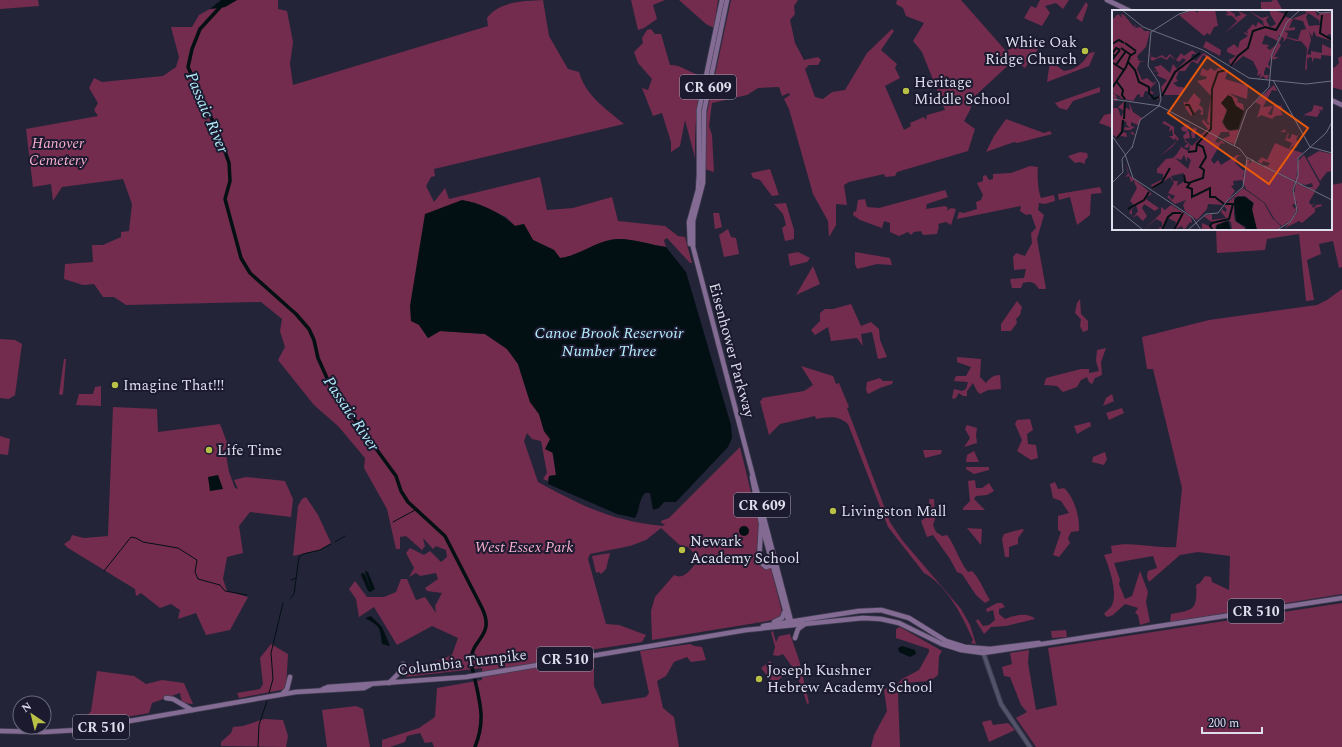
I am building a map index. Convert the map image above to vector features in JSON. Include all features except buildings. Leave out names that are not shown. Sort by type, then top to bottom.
[{"type":"main road","name":"Eisenhower Parkway","points":[[722,0],[699,110],[699,183],[688,230],[690,244],[746,448],[790,623]]},
{"type":"main road","name":"Eisenhower Parkway","points":[[695,259],[692,228],[702,188],[704,111],[727,0]]},
{"type":"main road","points":[[1107,0],[1128,10]]},
{"type":"main road","points":[[1332,100],[1342,105]]},
{"type":"main road","name":"Eisenhower Parkway","points":[[746,448],[761,523],[775,564]]},
{"type":"main road","points":[[761,523],[758,559],[764,566],[775,564]]},
{"type":"main road","name":"Columbia Turnpike","points":[[746,630],[771,624],[806,623],[863,618],[881,619],[904,625],[950,647],[982,651],[1070,640],[1342,598]]},
{"type":"main road","name":"Columbia Turnpike","points":[[0,731],[44,732],[78,730],[328,687],[388,684],[483,674],[790,623],[799,620],[871,610],[892,612],[909,618],[946,640],[982,651]]},
{"type":"main road","points":[[771,624],[782,618],[787,613],[792,618],[799,620]]},
{"type":"main road","points":[[795,638],[798,629],[806,623]]},
{"type":"main road","points":[[982,651],[1001,704],[1030,747]]},
{"type":"main road","points":[[388,684],[397,676],[403,664]]},
{"type":"main road","points":[[280,695],[287,690],[290,678]]},
{"type":"main road","points":[[166,698],[173,699],[192,710]]},
{"type":"green space","points":[[0,0],[38,0],[39,6],[0,9]]},
{"type":"green space","points":[[237,0],[278,0],[278,9],[287,11],[293,42],[290,64],[293,85],[488,26],[487,18],[492,12],[505,5],[543,0],[549,36],[568,69],[579,72],[591,95],[624,124],[434,169],[435,176],[431,177],[426,186],[434,202],[445,188],[449,199],[540,177],[547,210],[573,208],[612,197],[618,221],[665,226],[678,236],[685,237],[692,263],[690,263],[667,238],[664,240],[666,247],[619,239],[596,244],[575,254],[560,258],[554,250],[533,240],[524,224],[515,226],[506,217],[473,202],[419,325],[428,338],[440,331],[485,334],[507,349],[518,364],[530,402],[539,414],[544,431],[550,439],[556,475],[549,476],[548,481],[543,479],[547,473],[541,441],[532,439],[527,433],[524,441],[538,482],[598,511],[645,524],[663,526],[665,523],[662,524],[661,521],[669,518],[740,447],[759,525],[756,557],[760,565],[771,568],[782,612],[780,615],[775,619],[768,621],[757,623],[756,621],[756,623],[652,640],[651,611],[655,597],[674,575],[682,576],[691,569],[699,559],[687,546],[684,549],[661,528],[646,540],[630,546],[590,554],[588,559],[606,624],[619,625],[646,635],[642,642],[576,652],[563,662],[564,664],[594,659],[594,686],[602,704],[646,697],[649,693],[640,651],[690,644],[702,647],[706,660],[691,662],[687,657],[674,662],[666,676],[657,681],[663,708],[674,717],[679,747],[434,747],[432,742],[425,743],[420,733],[407,736],[405,742],[390,747],[382,747],[382,740],[419,728],[435,717],[437,688],[482,680],[482,668],[406,677],[404,666],[413,664],[420,668],[452,655],[458,638],[432,626],[397,645],[374,607],[359,617],[356,599],[349,589],[355,581],[367,597],[384,597],[396,592],[401,579],[407,579],[416,600],[425,597],[436,613],[435,606],[442,593],[427,591],[425,588],[438,579],[436,573],[420,576],[416,573],[409,577],[414,568],[406,553],[410,548],[424,555],[430,551],[441,562],[447,557],[446,550],[436,546],[433,549],[423,538],[425,546],[422,550],[406,536],[400,537],[400,549],[396,549],[387,509],[364,468],[365,458],[338,426],[314,405],[278,360],[285,347],[280,331],[282,319],[261,302],[126,305],[114,297],[103,297],[94,284],[83,285],[64,279],[65,264],[93,262],[92,245],[103,245],[121,237],[121,232],[129,231],[132,204],[123,179],[62,187],[53,201],[51,184],[33,187],[26,129],[98,116],[94,110],[98,103],[89,88],[94,78],[102,82],[163,76],[176,67],[179,57],[171,27],[192,27],[199,15],[210,9],[225,7]]},
{"type":"green space","points":[[631,0],[665,0],[653,5],[657,19],[644,28],[638,30]]},
{"type":"green space","points":[[679,0],[718,0],[714,28],[706,24]]},
{"type":"green space","points":[[731,0],[798,0],[794,6],[795,14],[790,20],[795,43],[804,60],[818,57],[821,60],[818,65],[809,65],[805,69],[815,97],[823,99],[832,92],[845,90],[867,53],[892,29],[894,31],[881,50],[897,64],[895,68],[900,78],[885,86],[904,130],[911,126],[910,123],[924,117],[926,120],[927,115],[945,110],[922,52],[913,41],[924,23],[906,16],[903,8],[896,4],[897,0],[961,0],[1006,51],[1027,41],[1038,49],[1025,68],[1014,60],[974,97],[970,110],[964,121],[975,129],[968,151],[897,172],[895,176],[885,177],[884,174],[849,182],[844,185],[847,205],[836,204],[836,225],[829,237],[828,221],[813,194],[789,109],[784,99],[790,95],[789,93],[782,96],[779,87],[758,88],[747,95],[712,103],[709,126],[712,135],[714,172],[705,169],[706,117]]},
{"type":"green space","points":[[1040,0],[1069,0],[1063,9],[1056,3],[1045,6],[1050,13],[1042,26],[1024,18],[1031,6],[1036,8]]},
{"type":"green space","points":[[1273,0],[1277,0],[1282,10],[1264,10],[1261,8],[1261,2],[1271,2]]},
{"type":"green space","points":[[1086,2],[1088,5],[1082,22],[1076,18]]},
{"type":"green space","points":[[651,29],[655,34],[661,34],[670,65],[679,66],[702,76],[696,117],[695,158],[685,120],[680,146],[671,152],[671,142],[662,113],[653,116],[642,88],[648,90],[652,79],[638,63],[634,52],[643,43],[642,38],[647,30]]},
{"type":"green space","points":[[1095,52],[1089,66],[1047,82],[1050,61],[1064,71],[1079,65],[1085,60],[1089,53]]},
{"type":"green space","points":[[1342,56],[1342,90],[1332,87],[1332,67],[1334,68],[1339,63],[1338,58]]},
{"type":"green space","points":[[1100,87],[1100,92],[1073,101],[1067,110],[1059,108],[1055,103]]},
{"type":"green space","points":[[1112,113],[1112,130],[1110,127],[1099,123],[1104,115]]},
{"type":"green space","points":[[1006,119],[1044,133],[1050,131],[1052,134],[1017,143],[1014,142],[986,152],[994,136]]},
{"type":"green space","points":[[1080,152],[1087,153],[1088,157],[1085,160],[1085,164],[1080,162],[1075,163],[1068,156]]},
{"type":"green space","points":[[1030,166],[1038,167],[1038,183],[1041,198],[1054,195],[1055,201],[1045,204],[1039,203],[1038,210],[1044,215],[1037,239],[1046,289],[1039,289],[1034,283],[1029,282],[1023,283],[1021,288],[1012,288],[1010,279],[1024,278],[1026,269],[1014,270],[1013,257],[1016,253],[1025,256],[1032,243],[1031,233],[1036,228],[1031,214],[1026,215],[1020,211],[1021,206],[957,219],[959,212],[964,213],[977,209],[976,202],[981,200],[983,195],[977,183],[983,181],[983,176],[986,175],[989,180],[993,179],[993,174],[1011,173]]},
{"type":"green space","points":[[770,169],[779,195],[772,196],[760,180],[753,178],[751,173]]},
{"type":"green space","points":[[1342,183],[1342,267],[1339,268],[1333,241],[1319,244],[1321,254],[1307,260],[1314,300],[1306,301],[1299,234],[1267,239],[1265,250],[1217,253],[1216,230],[1332,230],[1332,185]]},
{"type":"green space","points":[[1100,187],[1102,193],[1091,194],[1090,215],[1077,225],[1070,197],[1059,200],[1058,194]]},
{"type":"green space","points":[[945,190],[948,197],[927,204],[926,209],[945,206],[948,208],[947,211],[951,208],[956,209],[951,225],[946,222],[938,224],[937,234],[923,235],[921,231],[914,232],[911,235],[908,232],[899,236],[890,232],[890,223],[884,221],[882,228],[860,220],[853,215],[854,211],[856,212],[858,200],[865,199],[867,207],[879,208]]},
{"type":"green space","points":[[786,203],[794,230],[794,239],[785,241],[782,228],[786,225],[783,214],[774,204]]},
{"type":"green space","points":[[713,213],[719,213],[722,227],[715,229]]},
{"type":"green space","points":[[728,229],[731,237],[736,238],[739,254],[724,257],[719,235]]},
{"type":"green space","points":[[798,252],[810,258],[807,262],[790,266],[788,254]]},
{"type":"green space","points":[[855,252],[890,258],[892,265],[877,264],[857,269],[855,264]]},
{"type":"green space","points":[[813,266],[820,284],[796,295]]},
{"type":"green space","points":[[1342,289],[1342,594],[1170,622],[1171,614],[1189,610],[1195,605],[1196,585],[1200,583],[1205,576],[1211,577],[1212,582],[1229,590],[1230,556],[1198,552],[1180,555],[1149,582],[1147,577],[1148,571],[1157,568],[1153,556],[1114,563],[1120,580],[1119,584],[1125,599],[1132,596],[1140,571],[1148,592],[1146,602],[1150,622],[1140,625],[1138,615],[1135,613],[1138,608],[1125,604],[1113,615],[1107,617],[1104,614],[1114,600],[1114,594],[1110,572],[1104,555],[1112,553],[1111,546],[1127,544],[1176,547],[1182,488],[1153,369],[1147,369],[1142,337],[1209,320],[1317,305]]},
{"type":"green space","points":[[1080,299],[1081,314],[1088,321],[1088,330],[1083,332],[1080,326],[1081,319],[1075,313],[1077,303]]},
{"type":"green space","points":[[1017,301],[1022,307],[1020,315],[1016,319],[1017,323],[1011,331],[1001,331],[1001,324]]},
{"type":"green space","points":[[851,304],[861,326],[871,322],[879,329],[880,340],[887,357],[878,359],[872,332],[861,334],[863,346],[857,338],[831,341],[828,327],[815,335],[811,330],[820,321],[820,313],[825,309],[833,309]]},
{"type":"green space","points":[[0,339],[15,340],[22,344],[15,395],[9,399],[0,398]]},
{"type":"green space","points":[[1106,348],[1101,362],[1102,375],[1095,378],[1092,384],[1089,382],[1087,377],[1081,380],[1077,387],[1063,392],[1057,386],[1044,385],[1046,378],[1081,369],[1089,369],[1089,373],[1099,371],[1096,361],[1097,350]]},
{"type":"green space","points":[[957,357],[981,359],[980,377],[986,383],[992,377],[1000,375],[1001,389],[988,390],[980,394],[973,383],[967,391],[967,396],[963,396],[959,393],[955,399],[952,398],[954,389],[962,391],[966,389],[968,382],[954,381],[956,376],[966,376],[971,367],[957,362]]},
{"type":"green space","points":[[64,359],[66,359],[63,394],[61,395],[59,394]]},
{"type":"green space","points":[[801,366],[833,376],[836,384],[839,383],[890,522],[902,540],[961,609],[970,625],[976,644],[971,643],[973,640],[969,631],[947,593],[932,578],[924,573],[888,527],[848,424],[837,418],[829,417],[816,419],[815,416],[780,424],[769,435],[760,401],[762,398],[804,391],[813,385]]},
{"type":"green space","points":[[880,378],[883,381],[893,381],[892,384],[868,394],[866,390],[867,382]]},
{"type":"green space","points":[[101,386],[101,406],[76,405],[79,394],[93,394],[95,387]]},
{"type":"green space","points":[[1112,394],[1114,401],[1103,406],[1106,398]]},
{"type":"green space","points":[[113,407],[157,409],[158,432],[220,424],[228,445],[226,455],[229,472],[235,488],[238,489],[234,480],[246,477],[285,481],[293,499],[291,517],[250,512],[239,526],[243,553],[227,557],[223,579],[227,591],[248,597],[230,630],[206,635],[196,613],[178,619],[180,610],[171,604],[160,608],[141,593],[136,596],[135,589],[68,548],[64,544],[70,540],[72,535],[84,538],[108,536]]},
{"type":"green space","points":[[1122,408],[1124,413],[1109,420],[1106,413]]},
{"type":"green space","points":[[1030,419],[1033,430],[1027,434],[1028,444],[1036,445],[1038,458],[1031,460],[1017,451],[1022,440],[1015,424],[1017,420]]},
{"type":"green space","points":[[1090,422],[1091,426],[1077,434],[1074,426]]},
{"type":"green space","points":[[967,425],[977,428],[977,443],[964,447],[970,438],[965,429]]},
{"type":"green space","points":[[0,436],[10,439],[8,455],[0,454]]},
{"type":"green space","points":[[923,450],[942,450],[941,454],[925,458]]},
{"type":"green space","points":[[974,451],[979,462],[966,462],[967,455]]},
{"type":"green space","points":[[1105,452],[1107,459],[1104,465],[1092,462],[1093,457]]},
{"type":"green space","points":[[966,467],[989,467],[989,470],[974,474],[966,469]]},
{"type":"green space","points":[[975,480],[976,488],[982,488],[989,483],[994,491],[987,495],[976,496],[974,499],[985,510],[963,510],[963,508],[970,501],[968,481]]},
{"type":"green space","points":[[1055,482],[1058,489],[1064,488],[1071,497],[1076,508],[1079,526],[1079,531],[1071,532],[1068,538],[1070,543],[1059,557],[1053,555],[1061,532],[1058,530],[1058,516],[1069,513],[1061,501],[1053,498],[1050,484]]},
{"type":"green space","points":[[306,497],[318,515],[331,543],[319,550],[293,556],[298,506],[302,499]]},
{"type":"green space","points":[[929,499],[934,499],[935,519],[933,525],[936,532],[942,536],[947,535],[965,568],[968,572],[972,571],[978,578],[990,600],[985,603],[976,595],[962,574],[957,572],[950,559],[933,535],[927,537],[921,521],[929,512]]},
{"type":"green space","points":[[967,528],[982,529],[981,545]]},
{"type":"green space","points":[[1022,529],[1024,530],[1018,538],[1018,544],[1009,547],[1009,557],[1005,557],[1002,539],[1004,534]]},
{"type":"green space","points":[[610,553],[606,569],[601,574],[599,572],[596,573],[592,556]]},
{"type":"green space","points":[[997,603],[1002,603],[1005,607],[999,609],[999,614],[1005,619],[1016,615],[1029,615],[1035,619],[1006,626],[991,627],[984,634],[976,621],[978,619],[983,626],[989,625],[995,620],[993,610],[987,612],[986,609]]},
{"type":"green space","points":[[1342,603],[1342,747],[1036,747],[1016,718],[1027,712],[1021,705],[1010,677],[1004,676],[1002,667],[1012,664],[1010,653],[1029,650],[1028,663],[1036,710],[1057,705],[1048,648]]},
{"type":"green space","points":[[900,627],[942,651],[939,656],[938,675],[930,681],[902,683],[903,689],[898,694],[900,747],[871,747],[874,735],[887,711],[884,690],[890,686],[893,689],[902,679],[919,670],[929,652],[929,649],[896,638],[896,629]]},
{"type":"green space","points":[[1066,630],[1067,637],[1052,638],[1051,631]]},
{"type":"green space","points":[[773,631],[776,642],[779,636],[790,634],[799,660],[809,703],[807,704],[798,678],[783,654],[778,656],[773,655],[775,647],[771,632]]},
{"type":"green space","points":[[271,644],[288,654],[286,689],[239,698],[237,693],[260,689],[263,684],[260,658]]},
{"type":"green space","points":[[770,661],[782,677],[774,684],[761,668]]},
{"type":"green space","points":[[97,671],[134,676],[146,684],[162,680],[184,683],[193,704],[182,703],[180,693],[152,703],[149,713],[80,725],[91,711]]},
{"type":"green space","points":[[356,706],[363,709],[370,747],[327,747],[322,710]]},
{"type":"green space","points":[[264,719],[283,720],[288,736],[286,747],[221,746],[221,742],[231,733],[233,727],[243,726]]},
{"type":"green space","points":[[991,720],[993,725],[1008,723],[1015,730],[989,742],[982,722]]},
{"type":"water","points":[[221,0],[237,0],[225,7],[210,9]]},
{"type":"water","name":"Canoe Brook Reservoir Number Three","points":[[462,200],[490,209],[515,226],[524,224],[533,240],[554,250],[560,258],[575,254],[596,244],[611,240],[625,239],[666,247],[686,272],[731,425],[732,438],[728,447],[676,502],[664,502],[659,508],[653,510],[650,493],[645,493],[641,499],[635,518],[617,514],[548,484],[549,476],[556,475],[553,453],[545,449],[550,439],[544,431],[539,414],[530,402],[518,364],[507,349],[485,334],[440,331],[428,338],[419,325],[411,321],[410,306],[425,214]]},
{"type":"water","points":[[218,475],[223,489],[210,491],[208,477]]},
{"type":"water","points":[[742,526],[746,526],[748,527],[748,535],[742,536],[739,533],[739,529]]},
{"type":"water","points":[[365,571],[368,572],[375,589],[370,592],[368,591],[361,575],[361,573],[365,574],[371,590]]},
{"type":"water","points":[[371,616],[382,627],[390,646],[382,644],[380,630],[374,623],[365,618]]},
{"type":"water","points":[[902,646],[915,650],[916,654],[910,657],[899,652],[898,648]]},
{"type":"waterway","name":"Passaic River","points":[[222,5],[200,29],[192,49],[188,67],[220,137],[229,163],[230,181],[225,199],[241,258],[250,273],[296,314],[309,329],[314,340],[318,358],[331,387],[396,476],[401,491],[408,502],[445,536],[482,608],[486,618],[486,625],[484,632],[474,648],[471,662],[481,714],[480,730],[475,747]]},
{"type":"waterway","points":[[393,522],[417,509]]},
{"type":"waterway","points":[[335,542],[345,536]]},
{"type":"waterway","points":[[104,571],[131,537],[143,542],[178,548],[197,560],[195,572],[198,579],[220,585],[225,591],[247,595]]},
{"type":"waterway","points":[[290,599],[294,594],[299,557],[303,554],[320,550],[331,544]]},
{"type":"waterway","points":[[291,580],[296,578]]},
{"type":"waterway","points":[[269,693],[273,679],[271,653],[283,603]]},
{"type":"waterway","points":[[258,747],[259,725],[267,701]]},
{"type":"place","name":"White Oak Ridge Church","points":[[1085,51]]},
{"type":"place","name":"Heritage Middle School","points":[[906,91]]},
{"type":"place","name":"Imagine That!!!","points":[[115,385]]},
{"type":"place","name":"Life Time","points":[[209,450]]},
{"type":"place","name":"Livingston Mall","points":[[833,511]]},
{"type":"place","name":"Newark Academy School","points":[[682,550]]},
{"type":"place","name":"Joseph Kushner Hebrew Academy School","points":[[759,679]]},
{"type":"park label","name":"Hanover Cemetery","points":[[58,152]]},
{"type":"park label","name":"West Essex Park","points":[[524,547]]}]
